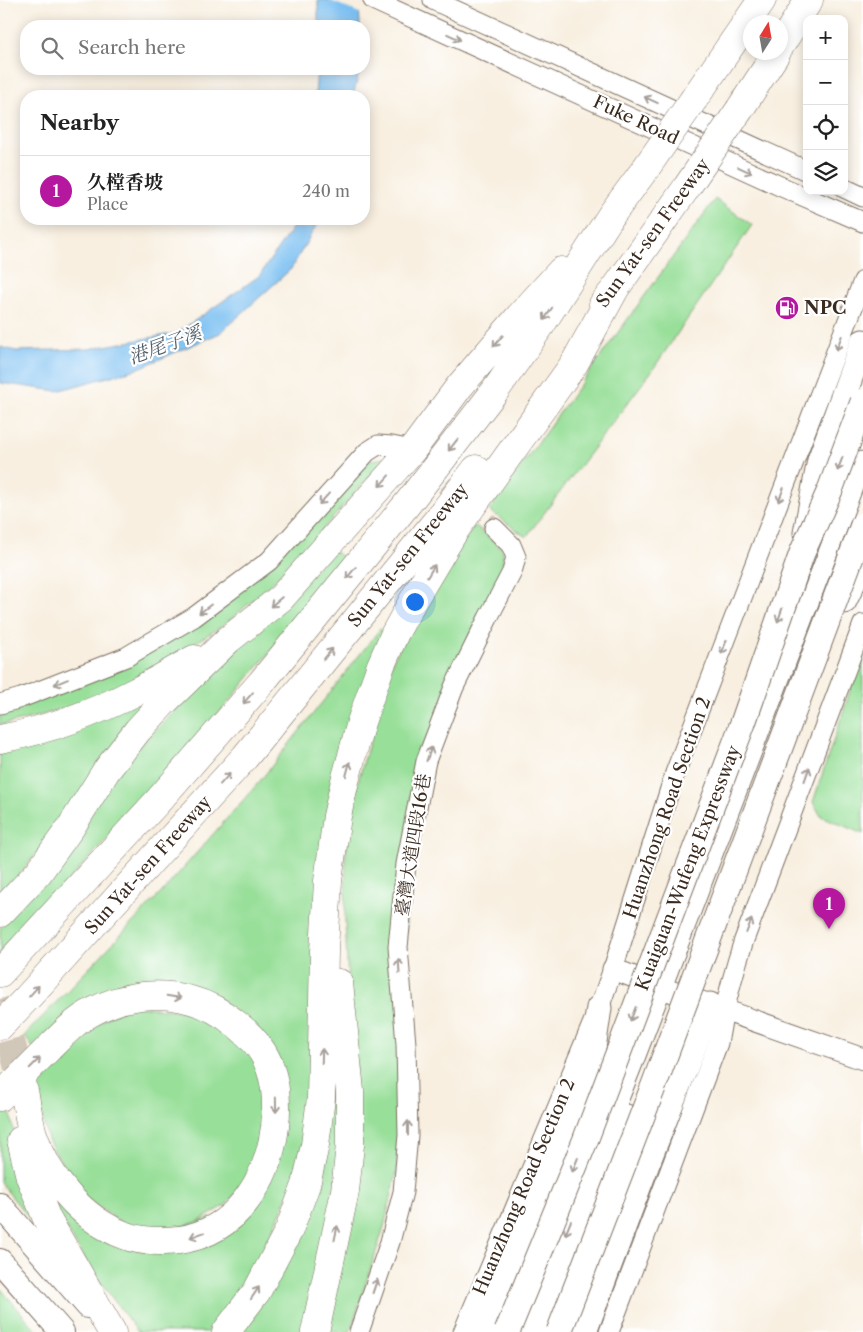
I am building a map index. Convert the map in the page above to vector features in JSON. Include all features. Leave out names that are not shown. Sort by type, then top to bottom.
[{"type":"highway","name":"Sun Yat-sen Freeway","points":[[0,973],[158,801],[261,683],[408,503],[495,391],[541,325],[612,214],[762,0]]},
{"type":"highway","points":[[788,33],[809,0]]},
{"type":"highway","name":"Sun Yat-sen Freeway","points":[[0,1026],[35,990],[245,757],[443,513],[615,289],[687,187],[772,60]]},
{"type":"highway","points":[[2,911],[38,873],[71,827],[106,771],[138,730],[228,640],[281,598],[413,449],[459,387],[519,317],[612,214]]},
{"type":"highway","points":[[226,1332],[257,1291],[274,1260],[289,1230],[306,1185],[312,1161],[321,1098],[324,951],[328,881],[345,781],[361,722],[381,665],[395,633],[415,596],[455,530],[574,364],[615,289]]},
{"type":"highway","points":[[802,553],[820,460],[863,342]]},
{"type":"highway","name":"Kuaiguan-Wufeng Expressway","points":[[507,1332],[585,1141],[743,723],[802,553],[830,490],[863,402]]},
{"type":"highway","points":[[559,1332],[658,1076],[863,525]]},
{"type":"highway","points":[[807,675],[863,562]]},
{"type":"highway","points":[[0,739],[43,729],[106,706],[136,692],[228,640]]},
{"type":"highway","points":[[315,1332],[346,1191],[350,1145],[350,1091],[337,967],[338,816]]},
{"type":"highway","points":[[13,1096],[52,1176],[91,1218],[115,1232],[129,1237],[156,1242],[184,1239],[211,1229],[234,1214],[253,1193],[260,1180],[271,1151],[276,1117],[276,1100],[270,1066],[252,1039],[240,1027],[213,1008],[197,1002],[166,995],[135,997],[106,1005],[92,1012],[68,1030],[13,1096],[30,1177],[47,1219],[111,1332]]},
{"type":"highway","points":[[584,1332],[648,1161],[717,1007]]},
{"type":"highway","points":[[486,1332],[587,1089],[599,1008]]},
{"type":"main road","points":[[613,969],[863,1059]]},
{"type":"main road","points":[[0,1204],[111,1332]]},
{"type":"main road","points":[[0,1261],[62,1332]]},
{"type":"street","name":"Fuke Road","points":[[373,0],[782,187],[863,222]]},
{"type":"street","name":"Fuke Road","points":[[433,0],[803,169]]},
{"type":"street","points":[[848,190],[863,197]]},
{"type":"street","name":"Huanzhong Road Section 2","points":[[463,1332],[599,1008],[675,773],[863,281]]},
{"type":"street","points":[[0,704],[21,698],[126,657],[194,617],[269,561],[367,452],[378,445],[402,448]]},
{"type":"street","points":[[543,1332],[863,461]]},
{"type":"street","points":[[526,1332],[632,1066],[668,990],[863,487]]},
{"type":"street","name":"臺灣大道四段16巷","points":[[359,1332],[390,1242],[403,1192],[408,1135],[408,1100],[406,1044],[398,947],[406,864],[426,761],[454,687],[512,572],[516,556],[511,545],[494,528]]},
{"type":"street","points":[[609,1332],[718,1043],[717,1007],[733,972],[863,624]]},
{"type":"green space","points":[[715,199],[752,225],[651,372],[526,537],[489,510]]},
{"type":"green space","points":[[385,458],[295,560],[224,624],[185,649],[115,688],[59,710],[0,725],[0,710],[174,635],[371,460]]},
{"type":"green space","points":[[475,525],[503,550],[503,569],[480,613],[451,682],[411,794],[400,1083],[400,1135],[396,1176],[384,1227],[350,1332],[321,1332],[343,1231],[348,981],[345,921],[346,855],[355,792],[393,660],[445,569]]},
{"type":"green space","points":[[333,551],[343,557],[313,599],[265,658],[163,777],[0,955],[0,928],[59,860],[114,772]]},
{"type":"green space","points":[[380,629],[388,633],[367,677],[310,1117],[292,1187],[255,1271],[211,1332],[138,1332],[78,1248],[59,1216],[48,1191],[128,1244],[249,1206],[276,1066],[170,986],[35,1050],[24,1036],[163,891],[260,781]]},
{"type":"green space","points":[[863,652],[863,834],[821,816],[813,802]]},
{"type":"green space","points":[[135,703],[146,711],[0,899],[0,750]]},
{"type":"green space","points":[[129,1005],[207,1014],[253,1057],[268,1102],[257,1165],[226,1205],[199,1221],[184,1226],[152,1229],[121,1223],[80,1194],[48,1140],[35,1089],[37,1076],[75,1037]]},
{"type":"green space","points":[[328,1007],[346,1129],[307,1332],[237,1332],[286,1253]]},
{"type":"green space","points":[[9,1104],[15,1141],[36,1227],[0,1182],[0,1112]]},
{"type":"green space","points":[[0,1288],[38,1332],[0,1332]]},
{"type":"water","points":[[318,0],[359,0],[360,20],[318,20]]},
{"type":"water","points":[[317,75],[358,75],[355,90],[315,90]]},
{"type":"water","name":"港尾子溪","points":[[294,225],[317,225],[291,269],[220,333],[137,369],[57,391],[0,383],[0,347],[16,351],[88,349],[177,333],[259,276]]},
{"type":"pier","points":[[329,0],[361,0],[362,14]]},
{"type":"tunnel","points":[[402,448],[494,528]]},
{"type":"tunnel","points":[[0,999],[24,1091]]},
{"type":"place","name":"NPC","points":[[787,308]]},
{"type":"place","name":"久樘香坡","points":[[829,929]]}]
